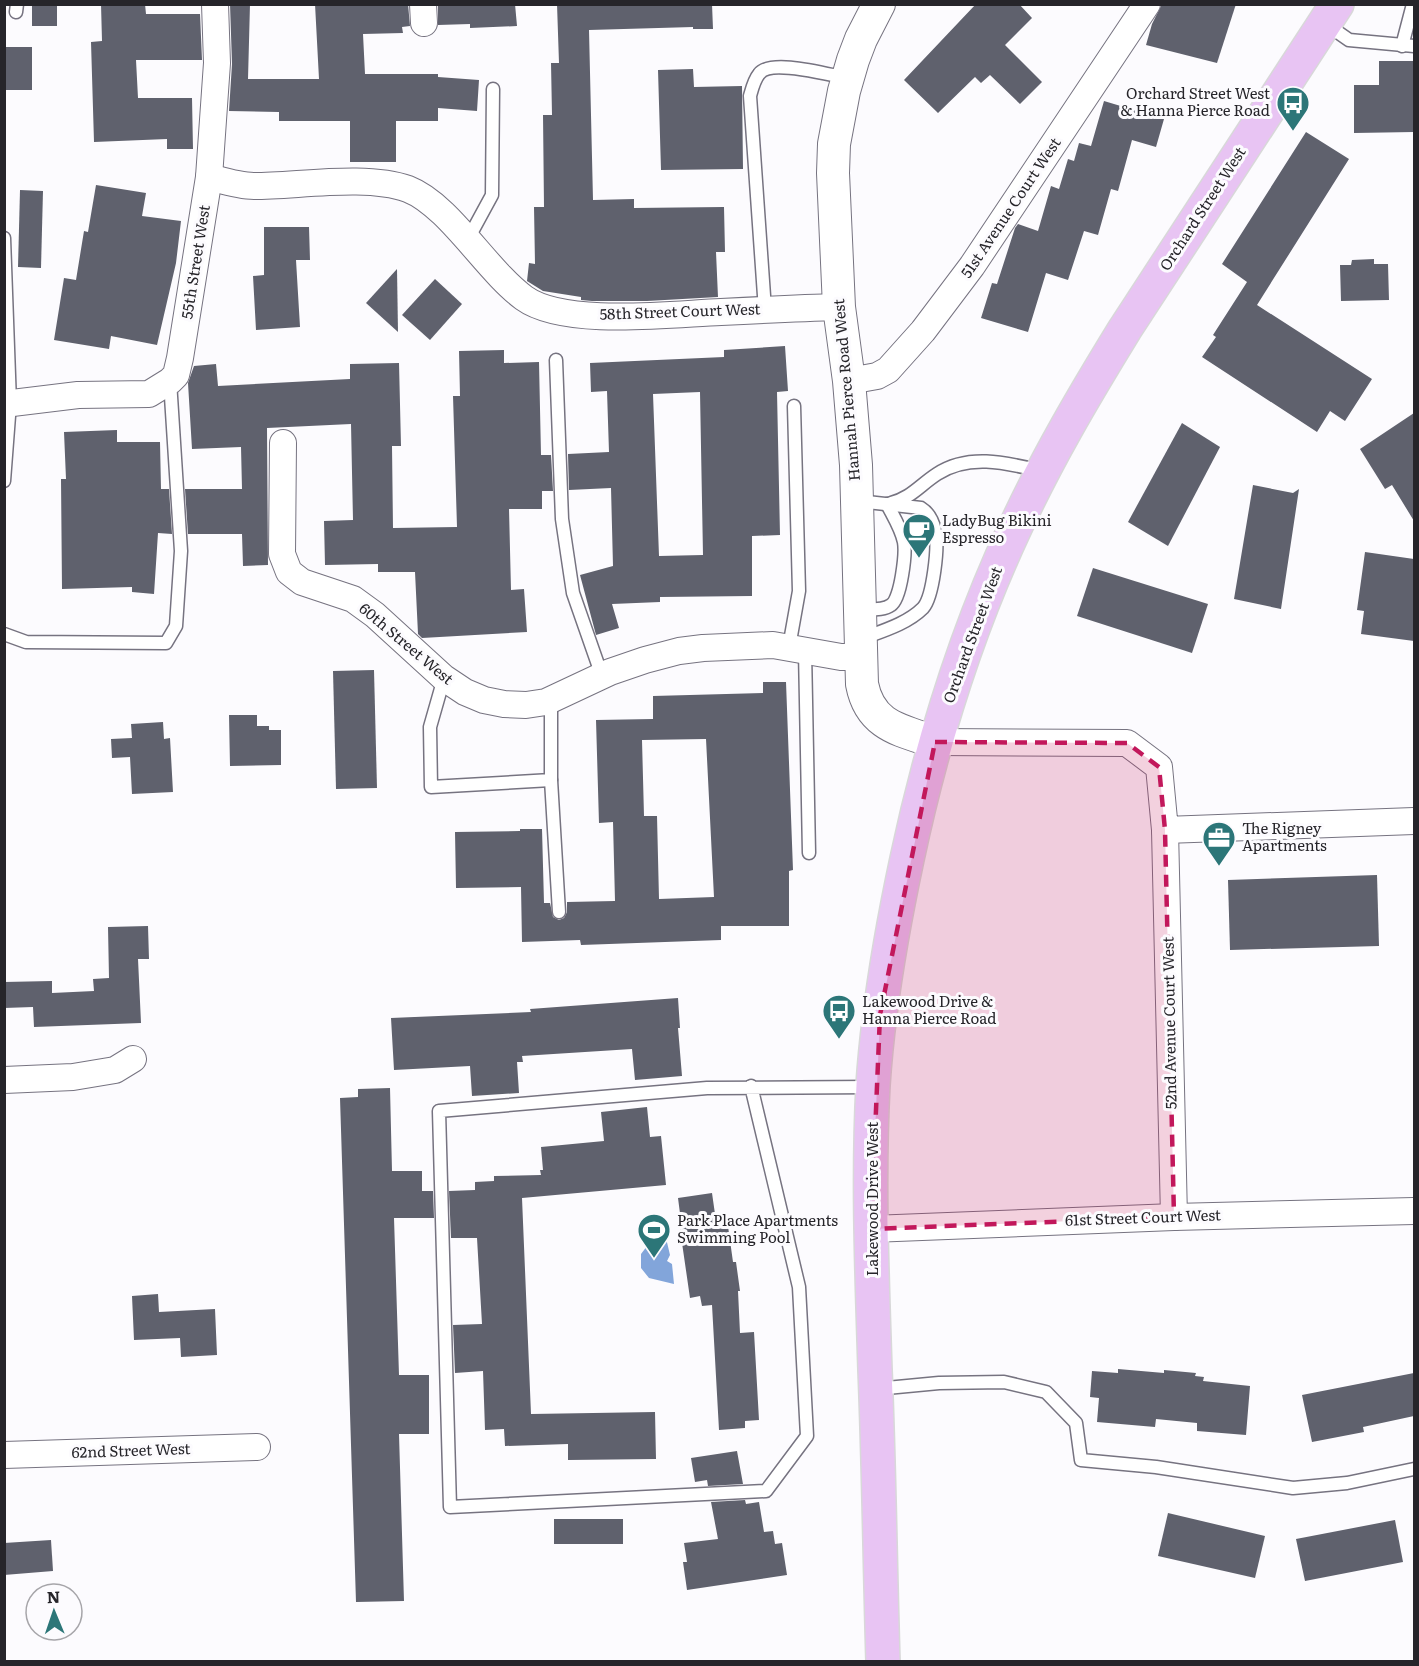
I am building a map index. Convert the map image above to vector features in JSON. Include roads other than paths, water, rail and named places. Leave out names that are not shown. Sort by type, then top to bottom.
[{"type":"main road","name":"Orchard Street West","points":[[935,742],[958,667],[984,597],[1014,528],[1043,472],[1125,329],[1331,14]]},
{"type":"main road","name":"Lakewood Drive West","points":[[883,1662],[871,1229],[873,1087],[880,1015],[894,917],[935,742]]},
{"type":"street","name":"55th Street West","points":[[170,381],[176,375],[180,358],[209,177],[217,63],[216,4]]},
{"type":"street","name":"51st Avenue Court West","points":[[849,381],[877,376],[888,370],[923,331],[972,266],[1147,4]]},
{"type":"street","name":"Hannah Pierce Road West","points":[[870,8],[848,79],[834,144],[833,172],[839,307],[854,434],[872,502],[860,636],[864,695],[873,712],[893,728],[935,742]]},
{"type":"street","name":"58th Street Court West","points":[[209,177],[234,184],[254,186],[352,183],[383,184],[408,189],[428,201],[508,286],[527,300],[555,310],[583,315],[639,316],[839,307]]},
{"type":"street","points":[[7,403],[78,395],[149,394],[170,381]]},
{"type":"street","name":"60th Street West","points":[[283,443],[282,555],[289,572],[302,582],[352,599],[375,615],[444,678],[465,692],[484,700],[526,705],[551,700],[602,676],[645,660],[679,651],[752,646],[797,649],[841,657],[860,636]]},
{"type":"street","points":[[935,742],[1127,743],[1159,767],[1165,830],[1414,821]]},
{"type":"street","name":"52nd Avenue Court West","points":[[1165,830],[1174,1217]]},
{"type":"street","points":[[4,1080],[73,1077],[115,1070],[133,1059]]},
{"type":"street","name":"61st Street Court West","points":[[871,1229],[1174,1217],[1414,1211]]},
{"type":"street","name":"62nd Street West","points":[[4,1455],[257,1447]]},
{"type":"lane","points":[[1331,14],[1349,39],[1408,46],[1413,4]]},
{"type":"lane","points":[[765,310],[750,96],[759,73],[767,67],[790,67],[848,79]]},
{"type":"lane","points":[[467,241],[492,195],[493,89]]},
{"type":"lane","points":[[4,238],[7,403],[4,481]]},
{"type":"lane","points":[[556,360],[564,530],[573,593],[602,676]]},
{"type":"lane","points":[[4,634],[27,642],[166,643],[176,626],[181,551],[170,381]]},
{"type":"lane","points":[[794,406],[799,591],[797,649],[809,853]]},
{"type":"lane","points":[[872,502],[909,496],[939,472],[964,464],[1005,462],[1043,472]]},
{"type":"lane","points":[[860,636],[879,609],[895,601],[900,585],[904,544],[900,529],[872,502]]},
{"type":"lane","points":[[860,636],[910,618],[927,602],[936,548],[935,532],[927,512],[921,508],[872,502]]},
{"type":"lane","points":[[444,678],[430,727],[431,787],[551,780]]},
{"type":"lane","points":[[551,700],[551,780],[559,912]]},
{"type":"lane","points":[[751,1086],[799,1287],[807,1436],[766,1491],[450,1507],[439,1111],[707,1088],[751,1086],[873,1087]]},
{"type":"lane","points":[[876,1389],[939,1383],[1004,1382],[1046,1392],[1076,1423],[1081,1460],[1156,1467],[1293,1488],[1347,1483],[1414,1469]]},
{"type":"water","name":"Park Place Apartments Swimming Pool","points":[[666,1238],[670,1255],[667,1261],[672,1264],[674,1284],[649,1278],[641,1268],[641,1254],[650,1242]]},
{"type":"place","name":"Orchard Street West & Hanna Pierce Road","points":[[1293,132]]},
{"type":"place","name":"LadyBug Bikini Espresso","points":[[919,559]]},
{"type":"place","name":"The Rigney Apartments","points":[[1219,867]]},
{"type":"place","name":"Lakewood Drive & Hanna Pierce Road","points":[[839,1040]]},
{"type":"place","name":"Park Place Apartments Swimming Pool","points":[[654,1259]]}]
